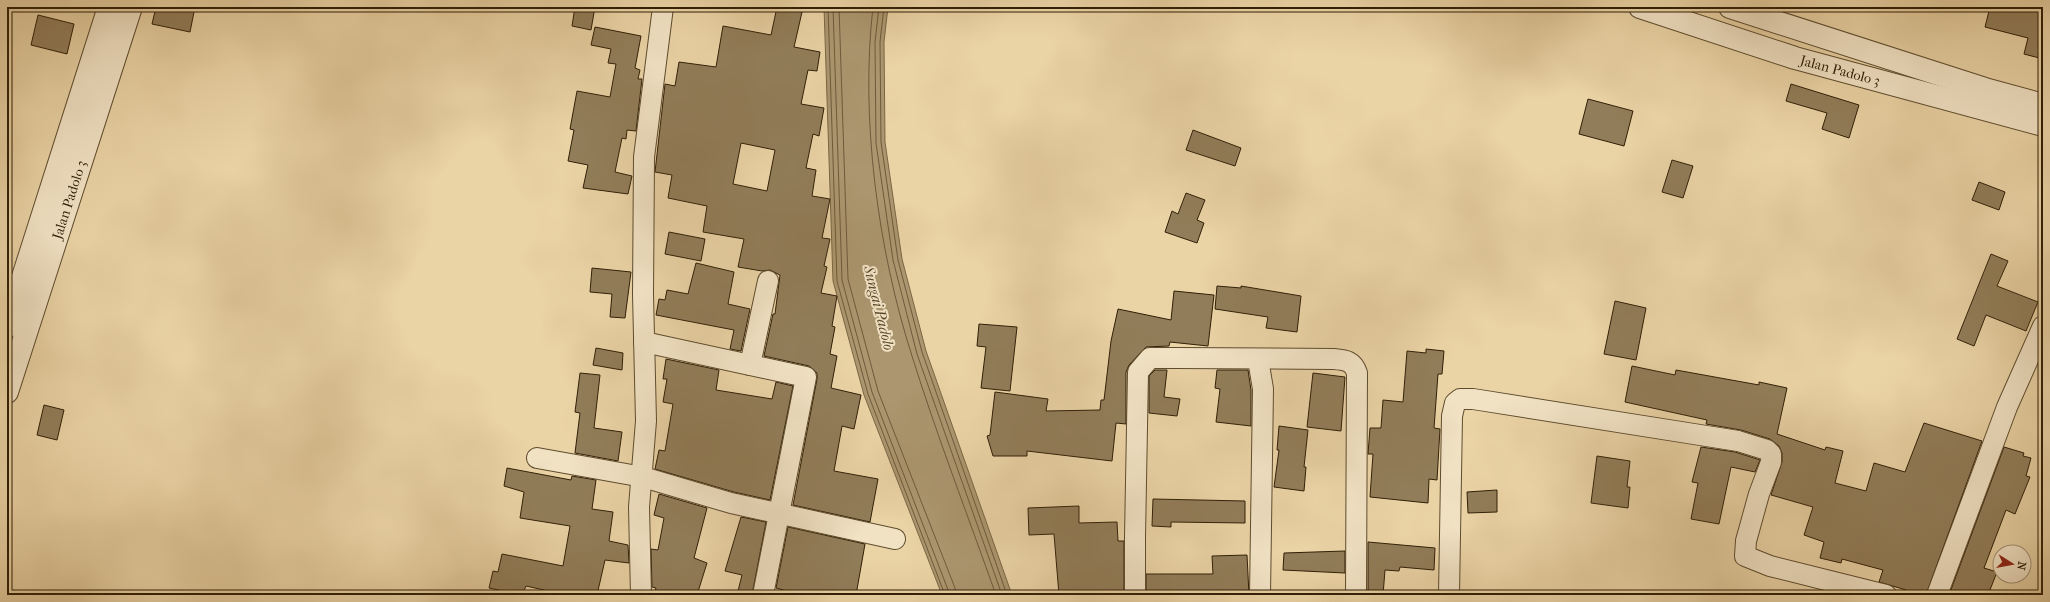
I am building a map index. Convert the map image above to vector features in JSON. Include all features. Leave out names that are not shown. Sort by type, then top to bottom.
[{"type":"street","name":"Jalan Padolo 3","points":[[7,328],[109,7]]},
{"type":"street","name":"Jalan Padolo 3","points":[[7,392],[130,7]]},
{"type":"street","points":[[640,595],[639,507],[643,477],[646,421],[644,342],[644,157],[663,7]]},
{"type":"street","name":"Jalan Padolo 3","points":[[1640,7],[1680,13],[1795,58],[2043,125]]},
{"type":"street","name":"Jalan Padolo 3","points":[[1730,7],[1985,89],[2043,105]]},
{"type":"street","points":[[750,365],[768,281]]},
{"type":"street","points":[[1937,595],[2007,407],[2043,326]]},
{"type":"street","points":[[644,342],[806,377],[763,595]]},
{"type":"street","points":[[1135,595],[1134,537],[1138,372],[1150,358],[1347,360],[1355,369],[1357,373],[1356,595]]},
{"type":"street","points":[[1258,359],[1263,389],[1260,595]]},
{"type":"street","points":[[1449,595],[1452,416],[1455,403],[1460,399],[1474,399],[1738,441],[1767,450],[1771,454],[1771,462],[1759,494],[1749,528],[1745,556],[1770,566],[1886,595]]},
{"type":"street","points":[[537,458],[643,477],[731,503],[895,539]]},
{"type":"water","name":"Sungai Padolo","points":[[824,7],[888,7],[884,42],[885,142],[902,259],[926,351],[1012,595],[942,595],[864,395],[833,281]]},
{"type":"building","points":[[156,7],[195,7],[190,32],[152,24]]},
{"type":"building","points":[[575,7],[595,7],[591,30],[572,26]]},
{"type":"building","points":[[777,7],[802,12],[794,47],[820,52],[817,71],[808,70],[801,104],[824,108],[819,136],[813,134],[806,168],[816,170],[812,196],[830,199],[822,238],[830,239],[824,266],[827,267],[821,293],[837,296],[832,326],[835,327],[830,354],[837,356],[831,388],[861,395],[854,429],[842,426],[834,471],[878,479],[870,522],[793,505],[817,373],[809,366],[764,356],[773,314],[775,314],[780,275],[770,270],[762,271],[738,267],[744,239],[703,232],[707,206],[668,198],[672,175],[655,172],[665,84],[675,86],[679,62],[716,67],[723,26],[771,35]],"holes":[[[741,143],[775,150],[767,191],[733,184]]]},
{"type":"building","points":[[1990,7],[2043,7],[2043,59],[2024,54],[2028,38],[1985,27]]},
{"type":"building","points":[[38,15],[74,24],[67,54],[31,45]]},
{"type":"building","points":[[595,27],[641,36],[635,68],[640,70],[638,79],[642,79],[636,131],[627,130],[626,139],[622,138],[615,172],[632,176],[628,194],[583,188],[588,165],[568,161],[574,130],[570,129],[577,91],[610,97],[616,64],[608,63],[611,49],[591,45]]},
{"type":"building","points":[[1791,84],[1859,105],[1849,138],[1822,129],[1827,113],[1786,101]]},
{"type":"building","points":[[1588,99],[1633,111],[1624,146],[1579,134]]},
{"type":"building","points":[[1193,130],[1241,148],[1235,166],[1186,150]]},
{"type":"building","points":[[1672,160],[1693,166],[1683,198],[1662,192]]},
{"type":"building","points":[[1979,182],[2005,192],[1999,210],[1972,200]]},
{"type":"building","points":[[1186,193],[1205,200],[1197,220],[1204,223],[1197,243],[1165,232],[1172,211],[1178,214]]},
{"type":"building","points":[[669,232],[705,239],[701,261],[665,254]]},
{"type":"building","points":[[1991,254],[2008,261],[1997,286],[2038,302],[2026,331],[1986,315],[1974,346],[1957,339]]},
{"type":"building","points":[[696,263],[734,272],[728,304],[750,309],[741,351],[730,349],[734,330],[656,315],[659,299],[665,300],[667,290],[688,294]]},
{"type":"building","points":[[592,268],[631,272],[625,318],[610,317],[612,294],[590,292]]},
{"type":"building","points":[[1217,286],[1241,288],[1241,286],[1301,296],[1297,332],[1266,328],[1268,317],[1215,309]]},
{"type":"building","points":[[1174,291],[1214,295],[1208,346],[1170,342],[1169,346],[1146,347],[1129,365],[1126,372],[1126,424],[1116,423],[1112,461],[1027,451],[1027,456],[993,456],[987,436],[990,435],[995,392],[1048,399],[1046,411],[1100,410],[1101,400],[1104,400],[1111,341],[1118,309],[1171,320]]},
{"type":"building","points":[[1615,301],[1646,308],[1636,360],[1604,354]]},
{"type":"building","points":[[979,324],[1017,327],[1010,391],[981,388],[986,347],[977,346]]},
{"type":"building","points":[[596,348],[623,353],[622,370],[593,365]]},
{"type":"building","points":[[1426,349],[1444,351],[1442,374],[1438,374],[1434,428],[1440,429],[1437,480],[1429,479],[1428,503],[1370,497],[1373,454],[1368,454],[1370,428],[1381,428],[1383,400],[1403,402],[1407,351],[1426,353]]},
{"type":"building","points":[[666,359],[719,370],[716,390],[772,399],[776,382],[793,386],[770,500],[734,492],[655,469],[659,450],[665,451],[673,404],[663,402],[667,379],[663,379]]},
{"type":"building","points":[[1632,366],[1675,375],[1676,370],[1759,385],[1759,382],[1787,388],[1777,434],[1825,450],[1826,447],[1843,451],[1835,483],[1866,491],[1874,463],[1905,472],[1924,423],[1982,441],[1926,595],[1904,595],[1906,590],[1879,582],[1883,570],[1842,559],[1841,563],[1820,558],[1824,542],[1804,535],[1813,507],[1771,495],[1782,462],[1782,453],[1779,446],[1770,439],[1741,430],[1706,424],[1707,420],[1625,402]]},
{"type":"building","points":[[1155,370],[1167,370],[1164,397],[1180,399],[1177,416],[1149,413],[1149,376]]},
{"type":"building","points":[[1217,370],[1248,370],[1251,390],[1251,426],[1216,422],[1220,389],[1215,388]]},
{"type":"building","points":[[580,373],[600,375],[594,428],[622,432],[618,461],[575,453],[580,413],[575,412]]},
{"type":"building","points":[[1313,373],[1345,377],[1341,431],[1307,427]]},
{"type":"building","points":[[44,405],[64,410],[57,440],[37,435]]},
{"type":"building","points":[[1279,426],[1308,430],[1304,467],[1306,467],[1304,491],[1274,487],[1279,450],[1277,450]]},
{"type":"building","points":[[1701,447],[1735,452],[1760,460],[1755,472],[1731,467],[1719,524],[1691,519],[1698,483],[1692,482]]},
{"type":"building","points":[[2004,447],[2024,453],[2023,456],[2031,458],[2026,476],[2030,477],[2015,514],[2006,510],[1992,544],[1984,568],[1992,570],[1992,584],[1988,595],[1949,595]]},
{"type":"building","points":[[1597,456],[1630,461],[1627,487],[1630,487],[1628,508],[1591,503]]},
{"type":"building","points":[[507,468],[571,480],[572,476],[596,480],[592,509],[613,512],[609,541],[628,545],[629,563],[605,560],[597,595],[566,595],[526,586],[522,595],[489,588],[493,571],[498,572],[502,554],[563,566],[570,526],[520,518],[524,492],[504,486]]},
{"type":"building","points":[[1497,490],[1497,512],[1468,513],[1467,492]]},
{"type":"building","points":[[659,494],[707,508],[694,558],[707,563],[697,595],[654,595],[656,588],[652,587],[651,549],[658,550],[664,518],[654,515]]},
{"type":"building","points":[[1153,499],[1245,501],[1245,523],[1171,522],[1171,527],[1152,526]]},
{"type":"building","points":[[1079,506],[1079,523],[1117,522],[1118,541],[1124,541],[1124,595],[1059,595],[1054,534],[1029,535],[1028,508]]},
{"type":"building","points":[[741,517],[766,522],[752,595],[737,595],[742,575],[725,571]]},
{"type":"building","points":[[788,527],[865,544],[856,595],[801,595],[776,588]]},
{"type":"building","points":[[1368,542],[1435,548],[1434,570],[1400,567],[1399,571],[1385,570],[1383,595],[1368,595]]},
{"type":"building","points":[[1345,551],[1345,573],[1283,570],[1284,553]]},
{"type":"building","points":[[1247,555],[1249,595],[1146,595],[1146,574],[1213,574],[1212,556]]}]
